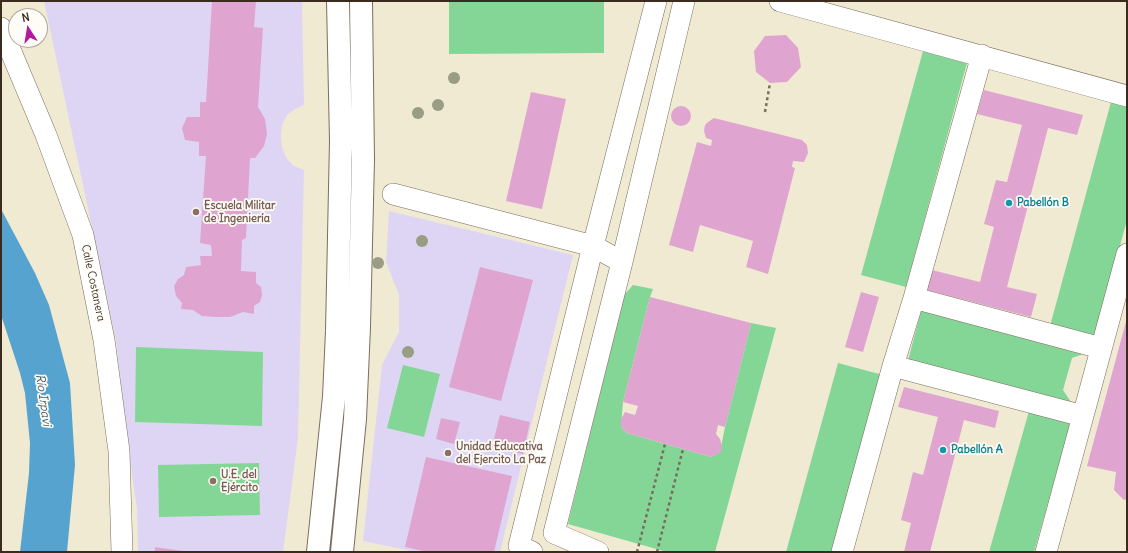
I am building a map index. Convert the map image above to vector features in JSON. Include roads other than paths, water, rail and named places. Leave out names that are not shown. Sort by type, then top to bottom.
[{"type":"main road","points":[[338,1],[341,141],[337,313],[334,397],[319,546],[342,547],[350,475],[356,397],[359,314],[363,160],[361,1]]},
{"type":"main road","points":[[337,313],[359,314]]},
{"type":"main road","points":[[327,472],[350,475]]},
{"type":"street","points":[[532,552],[519,546],[593,246],[656,1]]},
{"type":"street","points":[[598,552],[554,533],[622,262],[684,1]]},
{"type":"street","points":[[780,1],[982,55],[1127,96]]},
{"type":"street","name":"Calle Costanera","points":[[1,28],[46,135],[83,235],[104,340],[119,451],[122,552]]},
{"type":"street","points":[[842,552],[892,366],[914,298],[982,55]]},
{"type":"street","points":[[393,194],[593,246],[622,262]]},
{"type":"street","points":[[1046,552],[1127,254]]},
{"type":"street","points":[[914,298],[1101,348]]},
{"type":"street","points":[[892,366],[1083,416]]},
{"type":"water","name":"Río Irpavi","points":[[1,209],[35,273],[49,305],[70,383],[75,465],[67,552],[20,552],[29,473],[30,443],[25,393],[1,315]]},
{"type":"place","name":"Pabellón B","points":[[1009,203]]},
{"type":"place","name":"Escuela Militar de Ingeniería","points":[[196,212]]},
{"type":"place","name":"Pabellón A","points":[[943,450]]},
{"type":"place","name":"Unidad Educativa del Ejercito La Paz","points":[[448,453]]},
{"type":"place","name":"U.E. del Ejército","points":[[213,481]]}]
